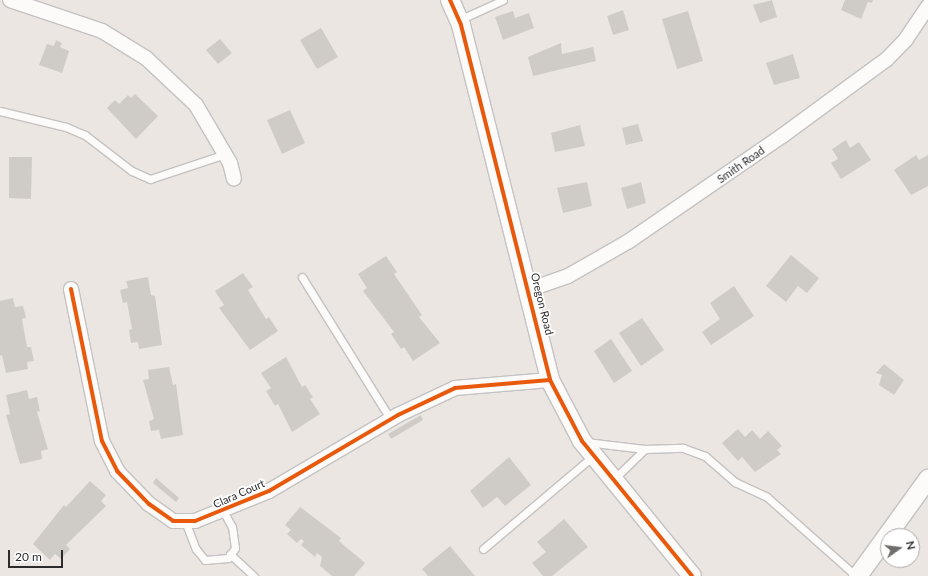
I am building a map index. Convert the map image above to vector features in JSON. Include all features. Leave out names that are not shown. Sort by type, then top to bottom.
[{"type":"street","points":[[10,0],[102,31],[146,58],[196,105],[225,154],[234,179]]},
{"type":"street","name":"Oregon Road","points":[[450,0],[459,20],[550,380],[582,441],[612,480],[692,576]]},
{"type":"street","name":"Smith Road","points":[[528,290],[568,276],[629,241],[782,136],[887,59],[906,39],[928,6]]},
{"type":"street","name":"Clara Court","points":[[71,289],[102,441],[114,465],[149,504],[173,521],[195,521],[223,511],[269,491],[391,420],[455,388],[550,380]]},
{"type":"street","points":[[857,576],[926,486]]},
{"type":"lane","points":[[459,20],[503,0]]},
{"type":"lane","points":[[0,111],[66,127],[84,135],[132,171],[150,179],[225,154]]},
{"type":"lane","points":[[302,278],[391,420]]},
{"type":"lane","points":[[582,441],[645,449],[683,448],[706,456],[735,482],[766,497],[857,576]]},
{"type":"lane","points":[[612,480],[645,449]]},
{"type":"lane","points":[[483,549],[593,456]]},
{"type":"lane","points":[[185,521],[196,549],[205,560],[228,558],[234,548],[232,527],[223,511]]},
{"type":"lane","points":[[230,554],[254,576]]},
{"type":"building","points":[[772,0],[777,17],[760,23],[753,5]]},
{"type":"building","points":[[845,0],[873,0],[872,3],[868,2],[861,19],[841,10]]},
{"type":"building","points":[[623,10],[629,30],[613,35],[607,16]]},
{"type":"building","points":[[513,11],[515,18],[529,13],[534,28],[503,40],[495,17]]},
{"type":"building","points":[[688,11],[703,61],[677,69],[662,19]]},
{"type":"building","points":[[321,28],[338,57],[317,69],[300,40]]},
{"type":"building","points":[[220,39],[232,53],[218,64],[206,50]]},
{"type":"building","points":[[56,40],[62,43],[60,47],[69,51],[62,73],[39,65],[47,44],[54,46]]},
{"type":"building","points":[[561,43],[562,54],[593,47],[596,61],[533,76],[528,57]]},
{"type":"building","points":[[793,54],[800,78],[774,85],[766,63]]},
{"type":"building","points":[[135,94],[158,116],[136,139],[107,108],[115,100],[119,104],[128,95],[131,98]]},
{"type":"building","points":[[290,110],[305,143],[282,154],[267,120]]},
{"type":"building","points":[[638,124],[643,141],[626,145],[622,128]]},
{"type":"building","points":[[580,125],[585,146],[555,152],[551,133]]},
{"type":"building","points":[[846,140],[850,148],[859,142],[871,160],[841,179],[831,163],[838,159],[832,149]]},
{"type":"building","points":[[916,155],[919,160],[928,155],[928,186],[911,195],[894,170]]},
{"type":"building","points":[[9,157],[32,157],[31,199],[9,198]]},
{"type":"building","points":[[587,182],[592,206],[563,213],[557,188]]},
{"type":"building","points":[[641,182],[646,203],[627,209],[621,188]]},
{"type":"building","points":[[791,255],[819,278],[807,293],[798,286],[786,302],[766,286]]},
{"type":"building","points":[[386,256],[397,272],[394,274],[422,315],[419,317],[440,343],[413,361],[404,347],[401,349],[391,334],[394,332],[363,291],[367,288],[358,274]]},
{"type":"building","points":[[243,273],[253,287],[248,290],[266,319],[269,317],[278,331],[250,350],[219,308],[224,305],[215,291]]},
{"type":"building","points":[[148,277],[151,295],[155,296],[162,345],[139,349],[138,342],[131,343],[129,330],[132,329],[127,302],[123,303],[120,290],[128,288],[126,281]]},
{"type":"building","points":[[734,286],[754,316],[711,345],[702,332],[720,319],[710,303]]},
{"type":"building","points":[[13,298],[15,307],[23,306],[26,318],[22,319],[27,347],[31,347],[34,361],[27,362],[28,369],[6,373],[2,355],[0,356],[0,301]]},
{"type":"building","points":[[642,318],[664,350],[641,366],[619,333]]},
{"type":"building","points":[[611,339],[632,371],[614,383],[594,351]]},
{"type":"building","points":[[286,357],[302,387],[305,385],[313,397],[310,399],[320,414],[292,432],[278,404],[275,406],[266,391],[271,388],[261,373]]},
{"type":"building","points":[[884,364],[904,380],[894,395],[879,385],[882,375],[876,373]]},
{"type":"building","points":[[169,367],[173,385],[176,384],[183,435],[161,439],[159,430],[151,431],[149,421],[154,419],[143,380],[149,379],[148,370]]},
{"type":"building","points":[[27,390],[29,399],[37,397],[40,411],[37,412],[48,449],[41,451],[42,459],[20,464],[6,415],[10,414],[6,395]]},
{"type":"building","points":[[421,415],[423,420],[391,439],[388,434]]},
{"type":"building","points":[[738,429],[745,437],[752,430],[760,439],[768,431],[782,446],[777,450],[781,454],[755,472],[742,457],[738,461],[722,443]]},
{"type":"building","points":[[509,457],[531,485],[505,506],[497,497],[483,508],[470,491]]},
{"type":"building","points":[[156,478],[179,498],[176,502],[153,483]]},
{"type":"building","points":[[90,481],[106,495],[101,501],[106,506],[66,545],[70,549],[61,559],[55,554],[50,560],[33,544],[64,505],[66,507]]},
{"type":"building","points":[[300,507],[341,538],[339,541],[365,563],[354,576],[332,576],[320,566],[322,557],[317,553],[315,557],[301,545],[304,541],[301,539],[297,543],[287,534],[291,530],[285,525]]},
{"type":"building","points":[[564,519],[588,547],[552,576],[543,576],[532,563],[546,552],[537,542]]},
{"type":"building","points":[[450,546],[475,576],[428,576],[422,569]]},
{"type":"cycle path","points":[[450,0],[461,25],[550,380],[582,441],[692,576]]},
{"type":"cycle path","points":[[71,289],[102,441],[117,471],[149,504],[173,521],[195,521],[269,491],[398,415],[455,388],[550,380]]}]
